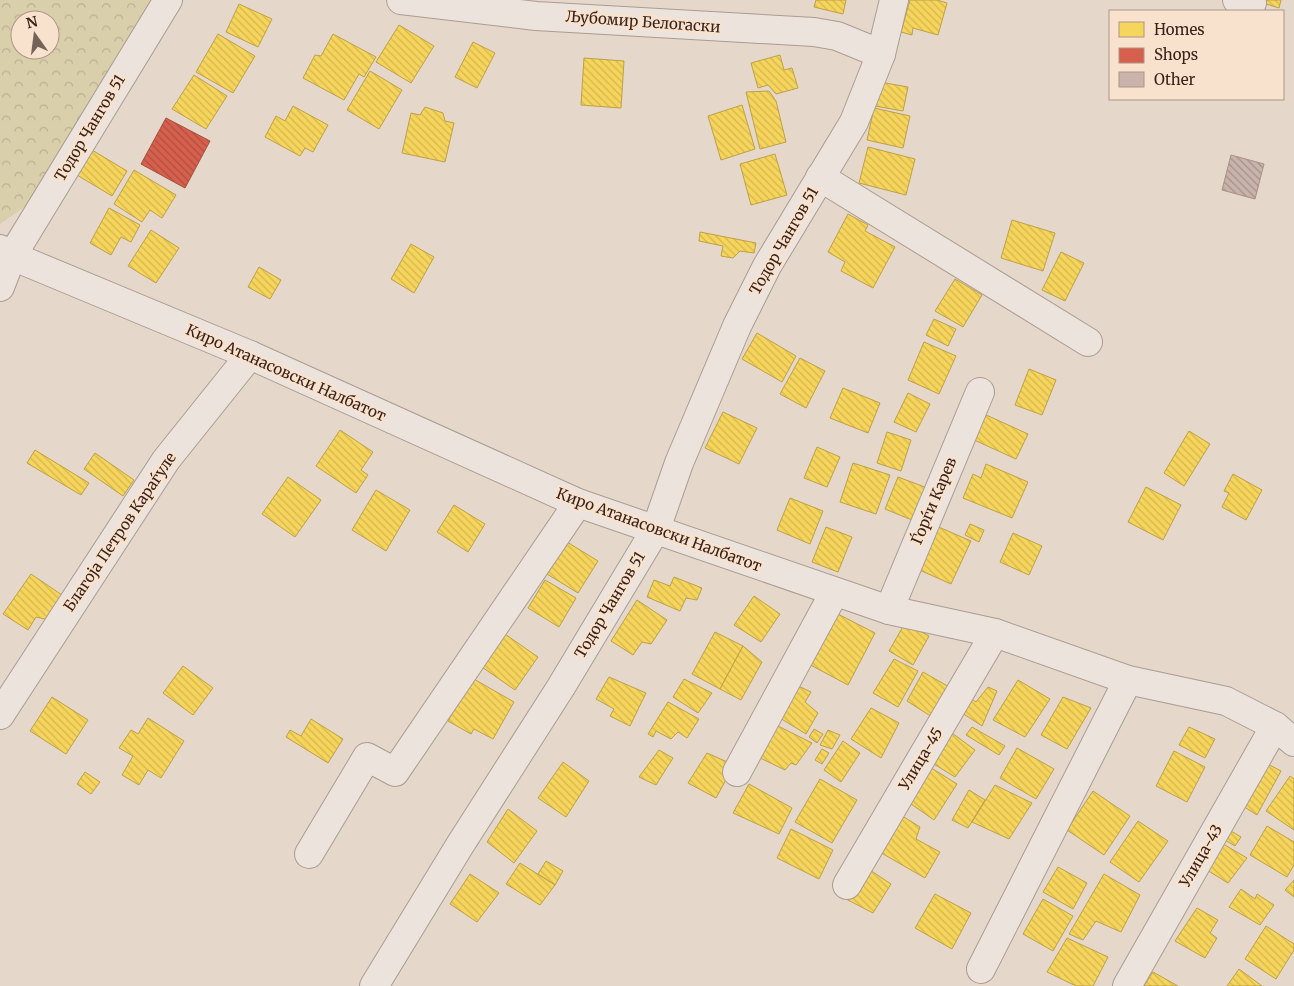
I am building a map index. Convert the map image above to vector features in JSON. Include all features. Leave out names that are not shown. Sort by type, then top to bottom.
[{"type":"street","name":"Тодор Чангов 51","points":[[0,286],[4,253],[168,0]]},
{"type":"street","name":"Љубомир Белогаски","points":[[401,0],[536,16],[814,32],[837,36],[881,54]]},
{"type":"street","name":"Тодор Чангов 51","points":[[374,986],[460,845],[561,687],[656,529],[679,463],[737,326],[767,266],[854,122],[881,54],[894,0]]},
{"type":"street","name":"Тодор Чангов 51","points":[[820,177],[1088,342]]},
{"type":"street","name":"Киро Атанасовски Налбатот","points":[[4,253],[250,355],[578,503],[834,593],[889,610],[995,634],[1128,680],[1226,701],[1284,734]]},
{"type":"street","name":"Благоја Петров Караѓуле","points":[[0,715],[166,460],[250,355]]},
{"type":"street","name":"Ѓорѓи Карев","points":[[889,610],[980,392]]},
{"type":"street","points":[[309,854],[367,758],[395,772],[578,503]]},
{"type":"street","points":[[737,772],[834,593]]},
{"type":"street","name":"Улица-45","points":[[847,885],[995,634]]},
{"type":"street","points":[[981,969],[1128,680]]},
{"type":"street","name":"Улица-43","points":[[1127,986],[1284,734]]},
{"type":"green space","points":[[0,0],[162,0],[27,205],[0,224]]},
{"type":"building: Homes","points":[[816,0],[846,0],[843,14],[814,7]]},
{"type":"building: Homes","points":[[910,0],[937,0],[947,3],[938,35],[913,28],[912,35],[901,32]]},
{"type":"building: Homes","points":[[1253,0],[1281,0],[1279,8]]},
{"type":"building: Homes","points":[[239,4],[272,19],[258,47],[226,32]]},
{"type":"building: Homes","points":[[399,25],[434,46],[411,83],[376,62]]},
{"type":"building: Homes","points":[[218,34],[255,56],[233,93],[196,72]]},
{"type":"building: Homes","points":[[333,34],[376,57],[364,77],[359,74],[344,100],[303,78],[315,55],[321,56]]},
{"type":"building: Homes","points":[[473,42],[495,53],[477,88],[455,77]]},
{"type":"building: Homes","points":[[780,55],[784,70],[792,68],[798,88],[776,94],[768,85],[758,88],[751,63]]},
{"type":"building: Homes","points":[[584,58],[624,61],[621,108],[581,105]]},
{"type":"building: Homes","points":[[370,71],[402,90],[379,129],[347,110]]},
{"type":"building: Homes","points":[[194,75],[227,96],[206,129],[172,109]]},
{"type":"building: Homes","points":[[880,82],[908,87],[903,111],[875,106]]},
{"type":"building: Homes","points":[[769,91],[776,101],[786,142],[760,149],[746,92]]},
{"type":"building: Homes","points":[[742,105],[755,149],[721,160],[708,116]]},
{"type":"building: Homes","points":[[293,106],[328,125],[313,152],[305,148],[300,156],[265,137],[276,116],[285,121]]},
{"type":"building: Homes","points":[[425,107],[443,113],[445,121],[454,123],[445,162],[402,153],[411,113],[420,115]]},
{"type":"building: Homes","points":[[874,108],[910,116],[903,148],[867,140]]},
{"type":"building: Homes","points":[[868,147],[915,159],[906,195],[859,183]]},
{"type":"building: Homes","points":[[92,150],[127,171],[112,196],[77,175]]},
{"type":"building: Homes","points":[[775,154],[787,195],[751,205],[740,164]]},
{"type":"building: Homes","points":[[134,170],[176,195],[162,218],[150,210],[142,222],[114,204]]},
{"type":"building: Homes","points":[[109,208],[140,225],[131,242],[121,237],[111,255],[90,243]]},
{"type":"building: Homes","points":[[848,214],[868,225],[865,231],[895,247],[873,288],[841,271],[845,262],[828,252]]},
{"type":"building: Homes","points":[[1012,220],[1055,233],[1043,271],[1001,258]]},
{"type":"building: Homes","points":[[151,230],[179,248],[156,283],[128,266]]},
{"type":"building: Homes","points":[[700,232],[756,243],[754,253],[740,251],[733,258],[721,256],[723,246],[699,241]]},
{"type":"building: Homes","points":[[411,244],[434,257],[414,293],[391,279]]},
{"type":"building: Homes","points":[[1061,252],[1084,263],[1065,301],[1042,290]]},
{"type":"building: Homes","points":[[259,267],[281,280],[270,299],[248,287]]},
{"type":"building: Homes","points":[[955,279],[982,295],[963,327],[935,311]]},
{"type":"building: Homes","points":[[934,319],[956,329],[948,346],[926,335]]},
{"type":"building: Homes","points":[[757,333],[796,356],[782,382],[742,359]]},
{"type":"building: Homes","points":[[924,342],[956,356],[939,394],[908,380]]},
{"type":"building: Homes","points":[[800,358],[825,371],[806,408],[780,394]]},
{"type":"building: Homes","points":[[1029,369],[1056,380],[1042,415],[1015,405]]},
{"type":"building: Homes","points":[[843,388],[880,403],[868,433],[830,418]]},
{"type":"building: Homes","points":[[908,393],[930,404],[916,432],[894,422]]},
{"type":"building: Homes","points":[[723,412],[757,428],[739,464],[705,448]]},
{"type":"building: Homes","points":[[984,414],[1028,434],[1016,459],[972,439]]},
{"type":"building: Homes","points":[[340,430],[373,452],[361,470],[368,475],[356,493],[316,466]]},
{"type":"building: Homes","points":[[1189,431],[1210,444],[1184,486],[1164,473]]},
{"type":"building: Homes","points":[[887,432],[911,440],[901,471],[877,463]]},
{"type":"building: Homes","points":[[817,447],[840,457],[827,487],[804,478]]},
{"type":"building: Homes","points":[[35,450],[89,483],[81,495],[27,463]]},
{"type":"building: Homes","points":[[95,453],[134,480],[123,496],[84,469]]},
{"type":"building: Homes","points":[[853,463],[890,475],[876,514],[840,502]]},
{"type":"building: Homes","points":[[986,464],[1028,482],[1012,518],[963,498],[973,474],[981,478]]},
{"type":"building: Homes","points":[[1233,474],[1262,490],[1246,520],[1222,507],[1229,493],[1224,491]]},
{"type":"building: Homes","points":[[288,477],[321,500],[295,537],[262,514]]},
{"type":"building: Homes","points":[[898,477],[930,489],[917,522],[885,509]]},
{"type":"building: Homes","points":[[1146,487],[1181,505],[1163,540],[1128,522]]},
{"type":"building: Homes","points":[[376,490],[410,510],[386,551],[352,530]]},
{"type":"building: Homes","points":[[790,498],[823,511],[810,544],[777,530]]},
{"type":"building: Homes","points":[[454,505],[485,524],[468,552],[437,532]]},
{"type":"building: Homes","points":[[970,524],[984,530],[979,542],[965,535]]},
{"type":"building: Homes","points":[[934,525],[971,541],[951,584],[915,568]]},
{"type":"building: Homes","points":[[826,527],[852,537],[838,572],[812,562]]},
{"type":"building: Homes","points":[[1013,533],[1042,546],[1029,575],[1000,562]]},
{"type":"building: Homes","points":[[567,542],[598,561],[578,593],[547,574]]},
{"type":"building: Homes","points":[[31,574],[65,597],[49,620],[36,617],[28,630],[3,614]]},
{"type":"building: Homes","points":[[674,577],[702,588],[697,600],[686,598],[680,611],[647,597],[654,580],[670,586]]},
{"type":"building: Homes","points":[[545,580],[576,598],[559,627],[528,608]]},
{"type":"building: Homes","points":[[754,596],[780,614],[761,642],[734,625]]},
{"type":"building: Homes","points":[[637,600],[667,620],[651,644],[642,642],[633,655],[611,641]]},
{"type":"building: Homes","points":[[832,611],[875,633],[848,685],[805,662]]},
{"type":"building: Homes","points":[[905,623],[929,636],[913,665],[889,651]]},
{"type":"building: Homes","points":[[502,632],[538,657],[515,690],[479,665]]},
{"type":"building: Homes","points":[[715,632],[743,646],[720,689],[692,674]]},
{"type":"building: Homes","points":[[743,646],[762,662],[741,700],[720,689]]},
{"type":"building: Homes","points":[[894,659],[918,671],[898,707],[873,693]]},
{"type":"building: Homes","points":[[183,666],[213,688],[193,715],[163,693]]},
{"type":"building: Homes","points":[[923,672],[951,688],[932,717],[907,701]]},
{"type":"building: Homes","points":[[609,677],[646,693],[630,726],[610,716],[614,709],[596,699]]},
{"type":"building: Homes","points":[[472,678],[514,702],[493,739],[474,729],[471,734],[448,721]]},
{"type":"building: Homes","points":[[684,679],[712,693],[698,713],[673,697]]},
{"type":"building: Homes","points":[[1018,680],[1050,699],[1025,737],[993,720]]},
{"type":"building: Homes","points":[[794,684],[811,692],[805,702],[818,713],[806,734],[775,715]]},
{"type":"building: Homes","points":[[988,687],[997,691],[982,726],[956,709],[966,695],[976,702]]},
{"type":"building: Homes","points":[[52,697],[88,720],[66,754],[30,731]]},
{"type":"building: Homes","points":[[1063,697],[1091,708],[1067,749],[1041,735]]},
{"type":"building: Homes","points":[[668,702],[699,719],[687,738],[678,732],[671,739],[656,731],[653,737],[648,734]]},
{"type":"building: Homes","points":[[871,708],[899,723],[881,758],[851,739]]},
{"type":"building: Homes","points":[[148,718],[184,741],[161,778],[148,770],[139,785],[122,775],[133,756],[119,748],[131,730],[138,734]]},
{"type":"building: Homes","points":[[311,719],[343,739],[328,763],[286,737],[290,730],[301,736]]},
{"type":"building: Homes","points":[[774,724],[812,743],[796,765],[791,763],[785,770],[756,756]]},
{"type":"building: Homes","points":[[972,727],[1005,746],[999,755],[966,735]]},
{"type":"building: Homes","points":[[1189,727],[1215,739],[1205,758],[1179,745]]},
{"type":"building: Homes","points":[[814,729],[823,734],[817,743],[809,737]]},
{"type":"building: Homes","points":[[828,730],[840,735],[832,749],[820,745]]},
{"type":"building: Homes","points":[[948,730],[975,750],[955,777],[929,761]]},
{"type":"building: Homes","points":[[843,741],[860,753],[841,782],[824,770]]},
{"type":"building: Homes","points":[[1017,748],[1054,769],[1036,799],[1000,778]]},
{"type":"building: Homes","points":[[822,749],[829,753],[822,764],[815,760]]},
{"type":"building: Homes","points":[[659,750],[673,758],[656,785],[639,777]]},
{"type":"building: Homes","points":[[1174,751],[1205,767],[1187,802],[1156,786]]},
{"type":"building: Homes","points":[[707,753],[734,765],[716,798],[688,783]]},
{"type":"building: Homes","points":[[1262,761],[1281,771],[1257,815],[1238,803]]},
{"type":"building: Homes","points":[[563,762],[589,781],[566,817],[538,798]]},
{"type":"building: Homes","points":[[925,764],[957,784],[934,820],[904,799]]},
{"type":"building: Homes","points":[[85,772],[100,782],[91,794],[77,784]]},
{"type":"building: Homes","points":[[1290,776],[1294,779],[1294,830],[1266,811]]},
{"type":"building: Homes","points":[[820,779],[857,800],[832,843],[795,822]]},
{"type":"building: Homes","points":[[749,784],[792,808],[779,834],[733,813]]},
{"type":"building: Homes","points":[[995,785],[1032,803],[1009,839],[972,822]]},
{"type":"building: Homes","points":[[969,790],[985,800],[968,828],[952,820]]},
{"type":"building: Homes","points":[[1093,791],[1130,816],[1104,855],[1067,830]]},
{"type":"building: Homes","points":[[508,809],[537,831],[514,863],[487,842]]},
{"type":"building: Homes","points":[[899,814],[920,827],[916,839],[940,852],[925,878],[878,851]]},
{"type":"building: Homes","points":[[1138,821],[1168,841],[1139,882],[1110,862]]},
{"type":"building: Homes","points":[[1267,826],[1294,842],[1294,865],[1287,877],[1250,855]]},
{"type":"building: Homes","points":[[1226,828],[1241,837],[1235,846],[1220,837]]},
{"type":"building: Homes","points":[[791,829],[833,850],[819,879],[777,858]]},
{"type":"building: Homes","points":[[1218,841],[1247,858],[1228,883],[1202,867]]},
{"type":"building: Homes","points":[[546,861],[563,871],[555,885],[538,874]]},
{"type":"building: Homes","points":[[520,863],[555,885],[540,905],[506,884]]},
{"type":"building: Homes","points":[[1058,867],[1087,883],[1073,909],[1043,892]]},
{"type":"building: Homes","points":[[867,868],[891,884],[873,913],[846,899]]},
{"type":"building: Homes","points":[[470,874],[499,893],[477,922],[450,904]]},
{"type":"building: Homes","points":[[1104,874],[1140,895],[1121,932],[1096,921],[1083,940],[1069,934]]},
{"type":"building: Homes","points":[[1294,880],[1294,897],[1285,890]]},
{"type":"building: Homes","points":[[1241,889],[1255,899],[1257,894],[1274,905],[1260,925],[1229,907]]},
{"type":"building: Homes","points":[[935,894],[971,913],[952,949],[915,928]]},
{"type":"building: Homes","points":[[1043,899],[1073,916],[1053,951],[1023,934]]},
{"type":"building: Homes","points":[[1197,908],[1218,920],[1210,933],[1217,938],[1205,958],[1175,941]]},
{"type":"building: Homes","points":[[1266,926],[1294,944],[1294,950],[1276,979],[1245,959]]},
{"type":"building: Homes","points":[[1067,938],[1108,957],[1093,986],[1076,986],[1047,972]]},
{"type":"building: Homes","points":[[1239,969],[1262,986],[1227,986]]},
{"type":"building: Homes","points":[[1153,972],[1178,986],[1144,986]]},
{"type":"building: Shops","points":[[166,118],[210,141],[185,188],[141,164]]},
{"type":"building: Other","points":[[1231,155],[1264,164],[1255,199],[1222,190]]}]
